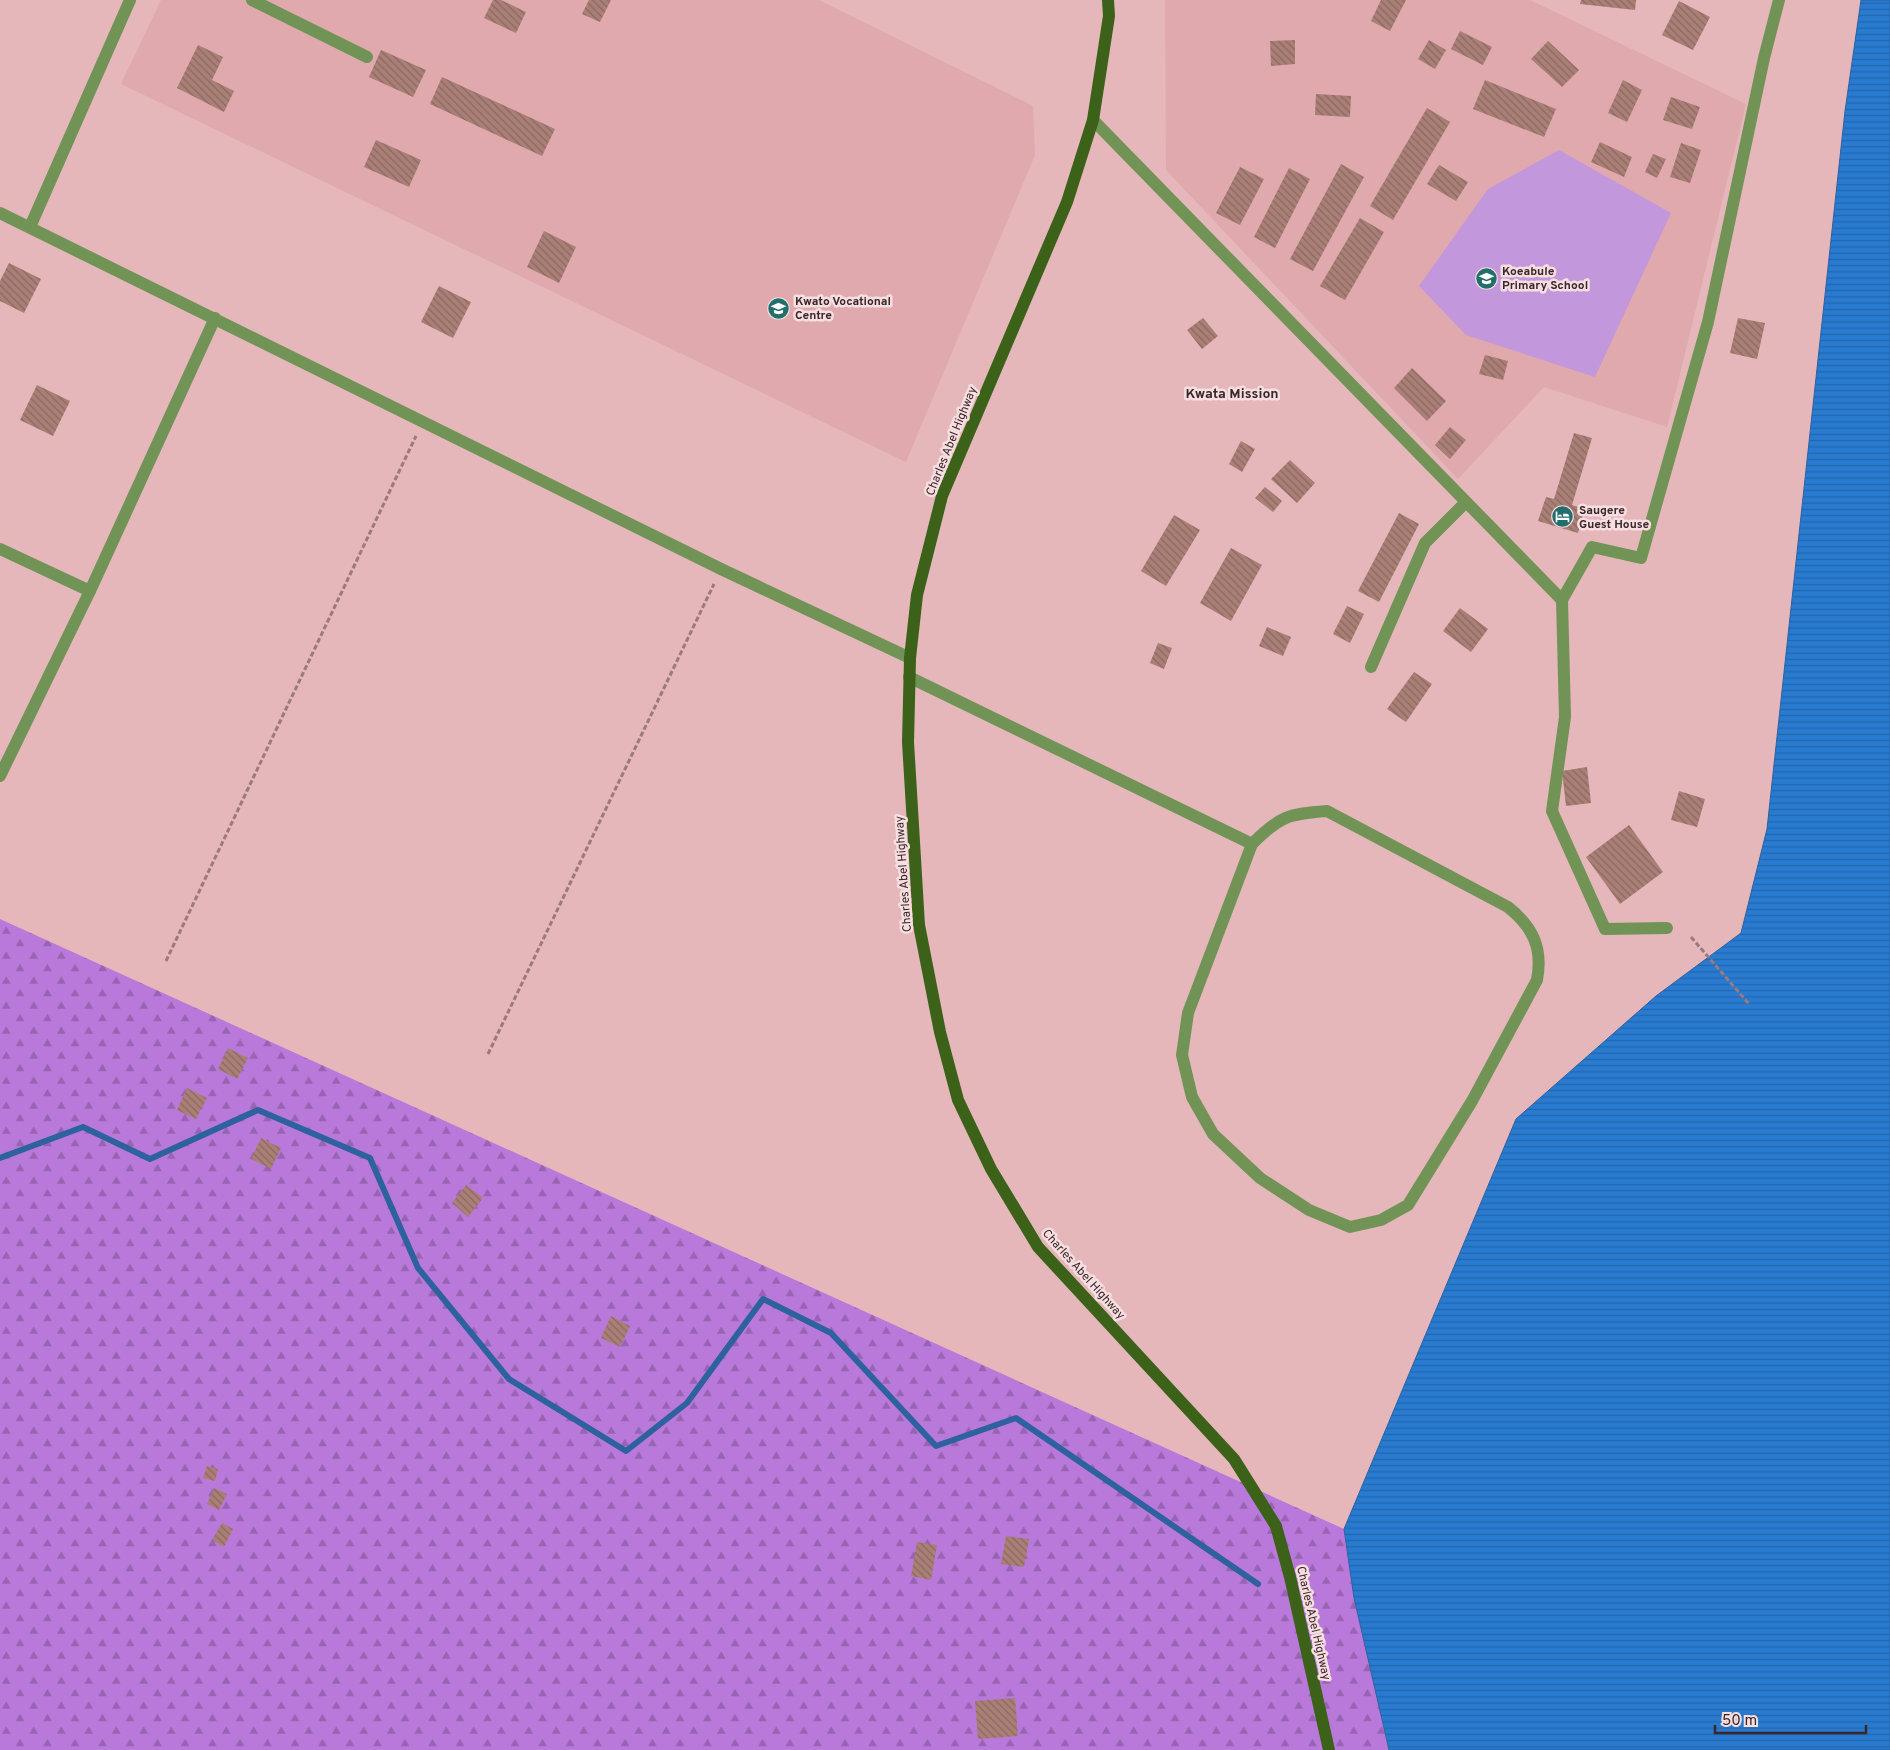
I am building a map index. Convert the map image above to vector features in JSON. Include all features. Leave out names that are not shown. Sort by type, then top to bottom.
[{"type":"main road","name":"Charles Abel Highway","points":[[1108,0],[1109,16],[1093,120],[1067,202],[942,496],[917,595],[910,658],[908,742],[919,925],[940,1032],[958,1100],[991,1169],[1038,1247],[1234,1459],[1276,1526],[1290,1577],[1329,1750]]},
{"type":"street","points":[[30,227],[130,0]]},
{"type":"street","points":[[252,0],[367,57]]},
{"type":"street","points":[[1667,928],[1606,929],[1552,812],[1565,717],[1562,600],[1592,547],[1641,558],[1708,322],[1764,58],[1779,0]]},
{"type":"street","points":[[1093,120],[1562,600]]},
{"type":"street","points":[[0,213],[721,569],[910,658]]},
{"type":"street","points":[[0,776],[90,590],[215,318]]},
{"type":"street","points":[[1370,667],[1425,544],[1466,502]]},
{"type":"street","points":[[0,550],[90,590]]},
{"type":"street","points":[[909,677],[1252,844]]},
{"type":"street","points":[[1327,812],[1508,907],[1524,920],[1534,935],[1540,963],[1537,980],[1472,1101],[1408,1205],[1381,1220],[1350,1228],[1309,1210],[1260,1178],[1213,1134],[1192,1097],[1182,1056],[1188,1013],[1252,844],[1271,825],[1295,814],[1327,812]]},
{"type":"path","points":[[166,961],[422,422]]},
{"type":"path","points":[[488,1054],[721,569]]},
{"type":"path","points":[[1691,937],[1749,1004]]},
{"type":"shaded area","name":"Kwato Vocational Centre","points":[[161,0],[819,0],[1033,106],[1035,155],[906,462],[121,84]]},
{"type":"shaded area","name":"Koeabule Primary School","points":[[1165,0],[1530,0],[1746,104],[1667,427],[1544,387],[1458,479],[1166,170]]},
{"type":"shaded area","points":[[1559,150],[1671,213],[1595,377],[1466,335],[1419,286],[1488,189]]},
{"type":"green space","points":[[0,919],[1344,1529],[1354,1598],[1389,1750],[0,1750]]},
{"type":"water","points":[[1861,0],[1890,0],[1890,1750],[1389,1750],[1354,1598],[1344,1529],[1516,1119],[1656,996],[1741,933],[1767,829],[1845,111]]},
{"type":"building","points":[[493,0],[501,0],[526,12],[516,33],[484,18]]},
{"type":"building","points":[[589,0],[611,0],[600,22],[582,14]]},
{"type":"building","points":[[1381,0],[1406,0],[1390,31],[1371,21]]},
{"type":"building","points":[[1581,0],[1636,0],[1635,10],[1580,4]]},
{"type":"building","points":[[1679,1],[1710,17],[1693,50],[1662,35]]},
{"type":"building","points":[[1460,31],[1492,47],[1483,65],[1451,49]]},
{"type":"building","points":[[1295,40],[1295,64],[1271,66],[1270,41]]},
{"type":"building","points":[[1429,40],[1446,50],[1435,69],[1418,59]]},
{"type":"building","points":[[1548,41],[1579,70],[1562,87],[1531,59]]},
{"type":"building","points":[[198,45],[223,57],[212,80],[234,91],[224,112],[177,88]]},
{"type":"building","points":[[381,50],[426,70],[413,97],[369,77]]},
{"type":"building","points":[[442,77],[555,129],[542,156],[430,104]]},
{"type":"building","points":[[1485,80],[1556,109],[1544,137],[1473,109]]},
{"type":"building","points":[[1623,80],[1642,90],[1627,122],[1608,113]]},
{"type":"building","points":[[1316,94],[1351,96],[1350,117],[1315,115]]},
{"type":"building","points":[[1671,97],[1700,107],[1692,129],[1663,120]]},
{"type":"building","points":[[1427,108],[1450,122],[1393,220],[1370,206]]},
{"type":"building","points":[[376,140],[421,160],[409,187],[364,167]]},
{"type":"building","points":[[1600,142],[1632,157],[1624,177],[1591,162]]},
{"type":"building","points":[[1681,143],[1701,150],[1690,183],[1670,177]]},
{"type":"building","points":[[1653,154],[1666,159],[1657,178],[1645,172]]},
{"type":"building","points":[[1341,164],[1364,177],[1313,271],[1290,259]]},
{"type":"building","points":[[1439,165],[1468,182],[1456,201],[1427,184]]},
{"type":"building","points":[[1240,167],[1264,179],[1240,225],[1216,213]]},
{"type":"building","points":[[1289,168],[1310,179],[1275,248],[1254,237]]},
{"type":"building","points":[[1360,218],[1384,232],[1345,300],[1320,286]]},
{"type":"building","points":[[544,231],[576,247],[559,283],[527,267]]},
{"type":"building","points":[[9,263],[41,279],[24,313],[0,301],[0,281]]},
{"type":"building","points":[[439,286],[471,302],[453,338],[421,322]]},
{"type":"building","points":[[1203,318],[1218,336],[1202,349],[1187,330]]},
{"type":"building","points":[[1738,318],[1765,323],[1757,359],[1730,353]]},
{"type":"building","points":[[1485,355],[1508,361],[1503,380],[1479,374]]},
{"type":"building","points":[[1412,368],[1446,401],[1427,421],[1394,388]]},
{"type":"building","points":[[37,385],[70,401],[53,436],[20,420]]},
{"type":"building","points":[[1450,427],[1466,440],[1450,459],[1435,445]]},
{"type":"building","points":[[1574,433],[1592,438],[1572,505],[1585,509],[1578,533],[1538,521],[1546,497],[1554,499]]},
{"type":"building","points":[[1241,441],[1255,449],[1242,472],[1229,464]]},
{"type":"building","points":[[1290,460],[1315,483],[1297,503],[1271,479]]},
{"type":"building","points":[[1265,487],[1282,501],[1273,512],[1255,498]]},
{"type":"building","points":[[1399,513],[1419,524],[1379,602],[1358,591]]},
{"type":"building","points":[[1174,515],[1200,530],[1166,586],[1141,571]]},
{"type":"building","points":[[1231,548],[1262,565],[1231,621],[1200,603]]},
{"type":"building","points":[[1347,606],[1364,614],[1350,643],[1333,634]]},
{"type":"building","points":[[1460,608],[1488,629],[1471,652],[1443,631]]},
{"type":"building","points":[[1267,627],[1291,637],[1283,656],[1259,646]]},
{"type":"building","points":[[1158,643],[1172,648],[1164,669],[1150,663]]},
{"type":"building","points":[[1414,672],[1432,684],[1406,722],[1387,709]]},
{"type":"building","points":[[1587,767],[1591,803],[1566,806],[1562,771]]},
{"type":"building","points":[[1679,791],[1705,799],[1697,827],[1671,820]]},
{"type":"building","points":[[1629,825],[1663,872],[1620,904],[1586,857]]},
{"type":"building","points":[[228,1048],[248,1058],[237,1079],[218,1069]]},
{"type":"building","points":[[187,1088],[207,1098],[196,1119],[177,1110]]},
{"type":"building","points":[[261,1138],[281,1148],[271,1169],[251,1159]]},
{"type":"building","points":[[466,1185],[483,1198],[468,1217],[452,1203]]},
{"type":"building","points":[[611,1316],[630,1326],[620,1347],[601,1338]]},
{"type":"building","points":[[207,1466],[218,1469],[215,1481],[203,1478]]},
{"type":"building","points":[[214,1488],[227,1494],[219,1510],[207,1504]]},
{"type":"building","points":[[222,1523],[233,1529],[224,1547],[212,1540]]},
{"type":"building","points":[[1006,1536],[1029,1539],[1024,1567],[1001,1564]]},
{"type":"building","points":[[917,1542],[937,1545],[931,1580],[911,1576]]},
{"type":"building","points":[[1015,1698],[1018,1736],[978,1739],[975,1701]]},
{"type":"waterway","points":[[0,1158],[83,1127],[150,1159],[258,1110],[370,1158],[418,1268],[509,1379],[626,1451],[687,1403],[763,1299],[831,1333],[936,1446],[1016,1418],[1258,1584]]},
{"type":"place","name":"Koeabule Primary School","points":[[1486,278]]},
{"type":"place","name":"Kwato Vocational Centre","points":[[779,308]]},
{"type":"place","name":"Saugere Guest House","points":[[1563,517]]},
{"type":"district","name":"Kwata Mission","points":[[1232,393]]}]
